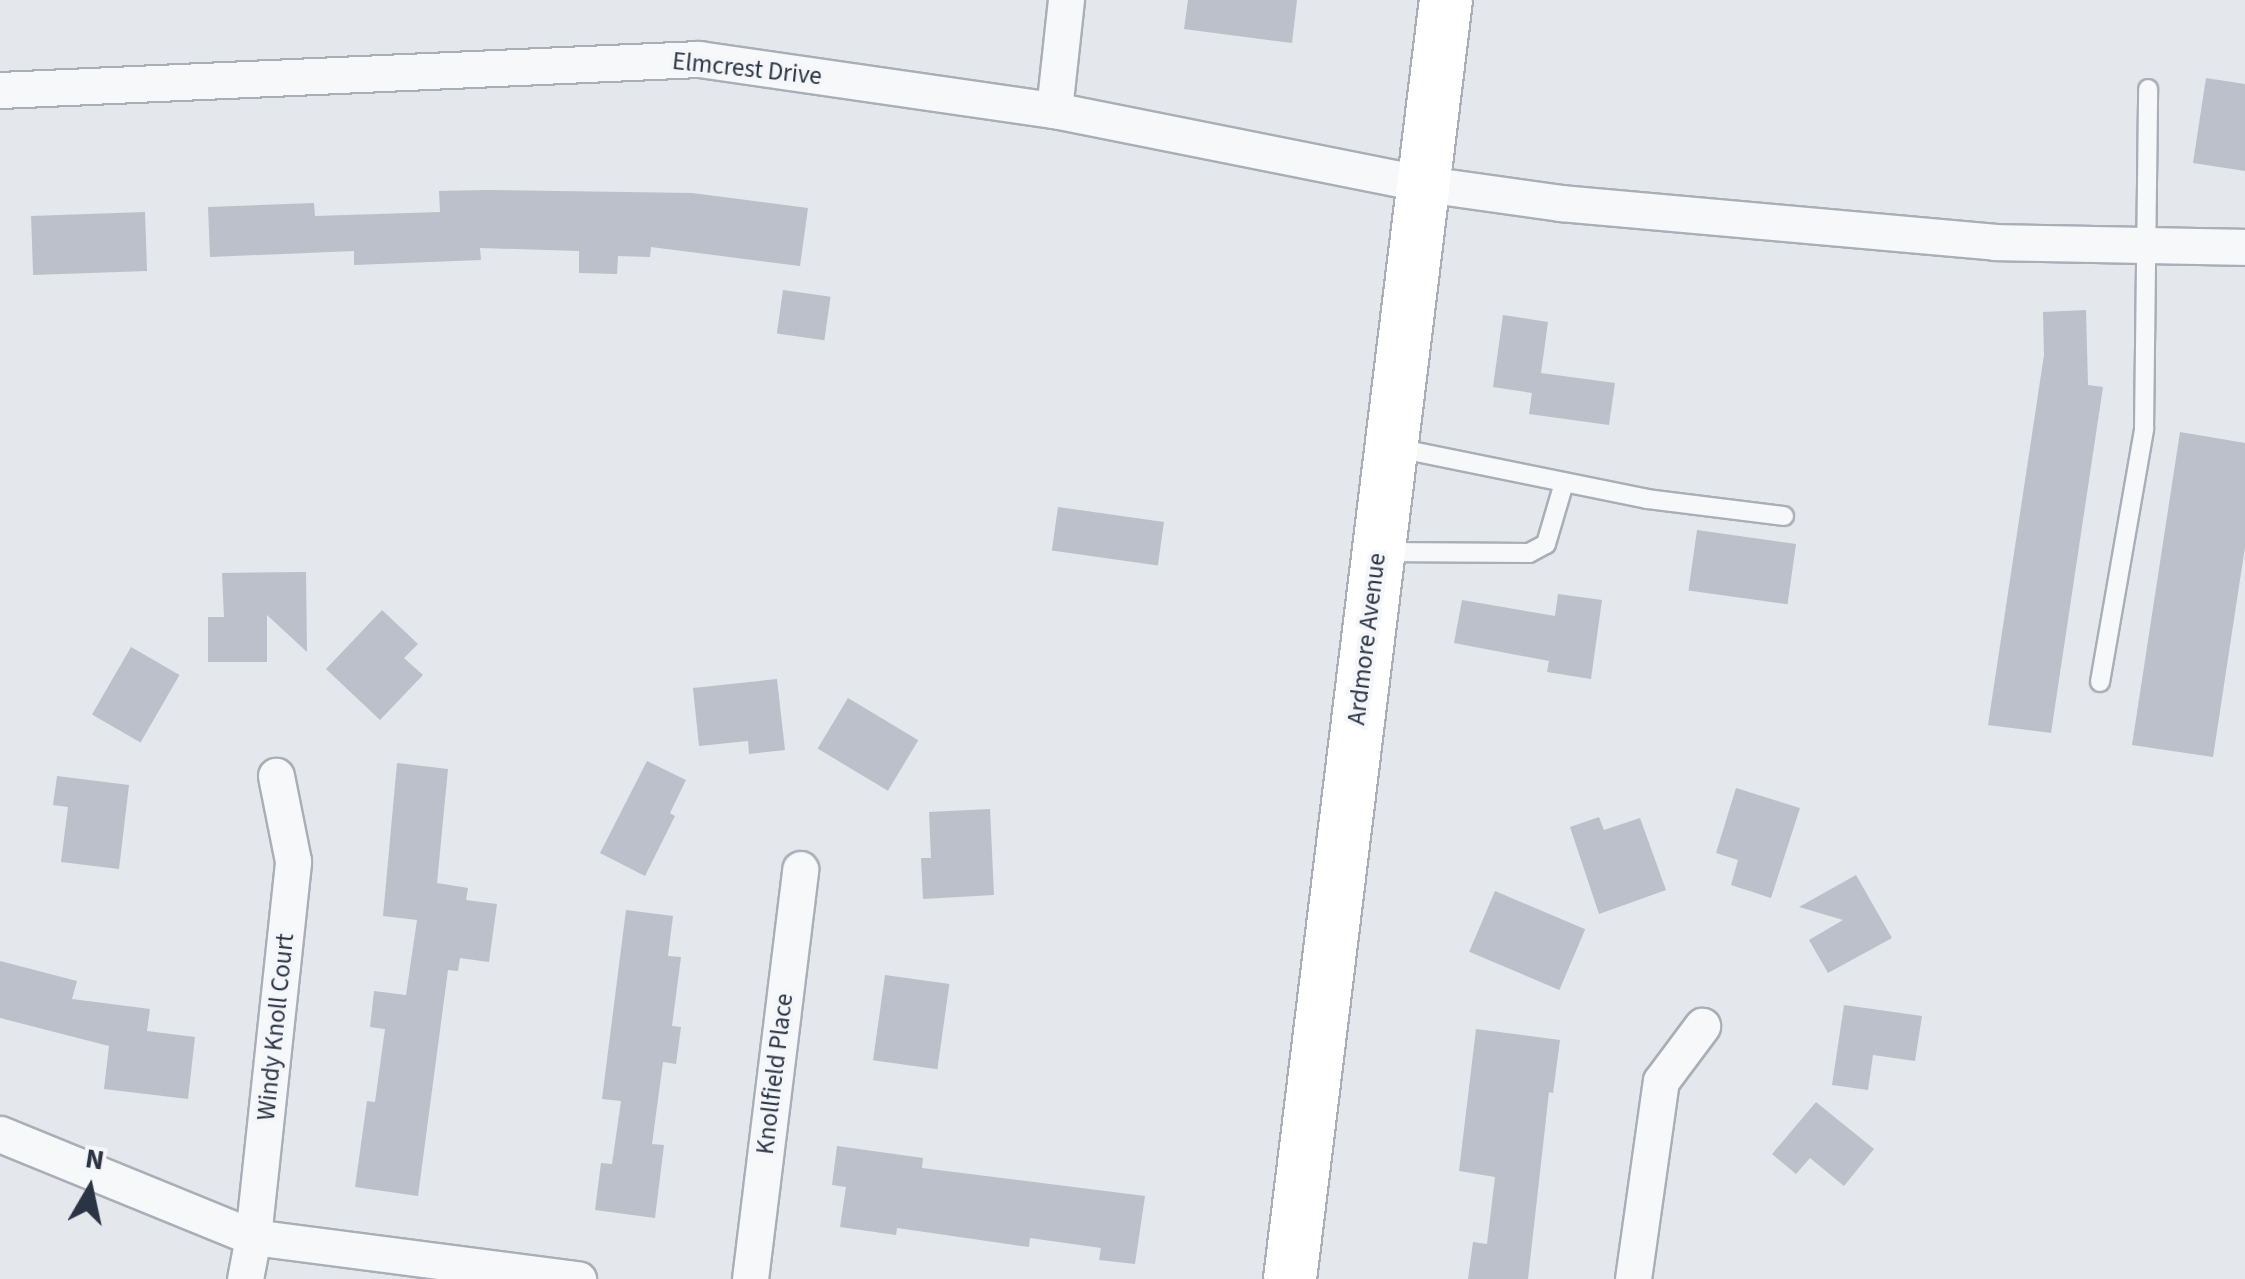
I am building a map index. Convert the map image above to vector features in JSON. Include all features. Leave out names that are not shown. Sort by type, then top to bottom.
[{"type":"main road","name":"Ardmore Avenue","points":[[1290,1279],[1446,0]]},
{"type":"street","points":[[1054,110],[1066,0]]},
{"type":"street","name":"Elmcrest Drive","points":[[0,90],[699,59],[1054,110],[1426,184],[1560,203],[1995,242],[2245,246]]},
{"type":"street","name":"Windy Knoll Court","points":[[244,1279],[253,1237],[293,860],[276,776]]},
{"type":"street","name":"Knollfield Place","points":[[750,1279],[800,869]]},
{"type":"street","points":[[1633,1279],[1661,1081],[1702,1026]]},
{"type":"street","points":[[0,1134],[253,1237],[578,1279]]},
{"type":"lane","points":[[2100,682],[2144,429],[2148,88]]},
{"type":"lane","points":[[1392,447],[1647,500],[1784,516]]},
{"type":"lane","points":[[1378,552],[1529,553],[1546,544],[1564,483]]},
{"type":"building","points":[[1188,0],[1297,0],[1292,43],[1184,29]]},
{"type":"building","points":[[2206,78],[2245,84],[2245,171],[2193,163]]},
{"type":"building","points":[[439,191],[692,193],[808,208],[800,266],[651,247],[650,257],[618,256],[617,274],[579,273],[579,251],[480,248],[481,260],[354,265],[354,251],[210,257],[208,207],[314,203],[315,216],[440,212]]},
{"type":"building","points":[[145,212],[147,271],[33,275],[31,216]]},
{"type":"building","points":[[783,290],[831,297],[824,340],[777,334]]},
{"type":"building","points":[[2086,310],[2088,385],[2103,387],[2051,733],[1988,725],[2044,355],[2043,312]]},
{"type":"building","points":[[1503,315],[1548,322],[1541,373],[1615,383],[1609,425],[1529,414],[1532,393],[1493,387]]},
{"type":"building","points":[[2180,432],[2245,443],[2245,547],[2213,757],[2132,745]]},
{"type":"building","points":[[1058,507],[1164,522],[1158,565],[1052,551]]},
{"type":"building","points":[[1697,530],[1796,544],[1788,604],[1689,590]]},
{"type":"building","points":[[306,572],[307,652],[267,615],[267,662],[208,662],[208,617],[224,617],[222,573]]},
{"type":"building","points":[[1558,594],[1602,600],[1591,679],[1547,672],[1549,661],[1454,643],[1462,600],[1555,616]]},
{"type":"building","points":[[382,610],[418,644],[404,658],[423,675],[380,720],[326,669]]},
{"type":"building","points":[[131,647],[179,675],[140,743],[92,715]]},
{"type":"building","points":[[777,679],[785,750],[749,754],[748,741],[699,746],[693,688]]},
{"type":"building","points":[[848,698],[918,740],[888,791],[818,749]]},
{"type":"building","points":[[647,761],[686,780],[670,813],[675,816],[645,876],[600,853]]},
{"type":"building","points":[[397,763],[448,769],[437,883],[468,888],[466,900],[497,904],[489,962],[460,958],[458,971],[448,970],[418,1196],[355,1187],[367,1101],[375,1102],[385,1029],[370,1027],[374,991],[406,995],[417,920],[383,916]]},
{"type":"building","points":[[57,776],[129,785],[119,869],[61,862],[68,807],[53,805]]},
{"type":"building","points":[[1736,788],[1800,808],[1771,898],[1731,885],[1738,860],[1716,853]]},
{"type":"building","points":[[990,809],[994,895],[923,899],[921,858],[931,858],[929,812]]},
{"type":"building","points":[[1599,817],[1604,830],[1640,818],[1666,890],[1599,914],[1570,827]]},
{"type":"building","points":[[1856,875],[1892,938],[1828,973],[1809,940],[1843,920],[1799,907]]},
{"type":"building","points":[[1495,891],[1585,929],[1559,990],[1469,952]]},
{"type":"building","points":[[626,910],[673,916],[668,956],[681,957],[672,1026],[681,1027],[676,1064],[663,1062],[652,1144],[664,1145],[655,1218],[595,1210],[601,1163],[612,1164],[621,1101],[602,1099]]},
{"type":"building","points":[[0,961],[77,981],[72,999],[150,1009],[147,1031],[195,1037],[188,1099],[104,1089],[109,1046],[0,1018]]},
{"type":"building","points":[[885,975],[949,984],[937,1069],[873,1060]]},
{"type":"building","points":[[1844,1005],[1922,1016],[1915,1061],[1873,1055],[1868,1090],[1832,1085]]},
{"type":"building","points":[[1476,1029],[1560,1040],[1553,1093],[1549,1092],[1528,1279],[1468,1279],[1473,1242],[1487,1244],[1495,1177],[1459,1171]]},
{"type":"building","points":[[1816,1102],[1874,1149],[1844,1186],[1810,1158],[1796,1174],[1772,1154]]},
{"type":"building","points":[[837,1146],[923,1158],[922,1168],[1145,1196],[1135,1264],[1099,1260],[1101,1248],[1030,1238],[1029,1247],[897,1228],[896,1235],[840,1227],[846,1187],[832,1185]]}]
